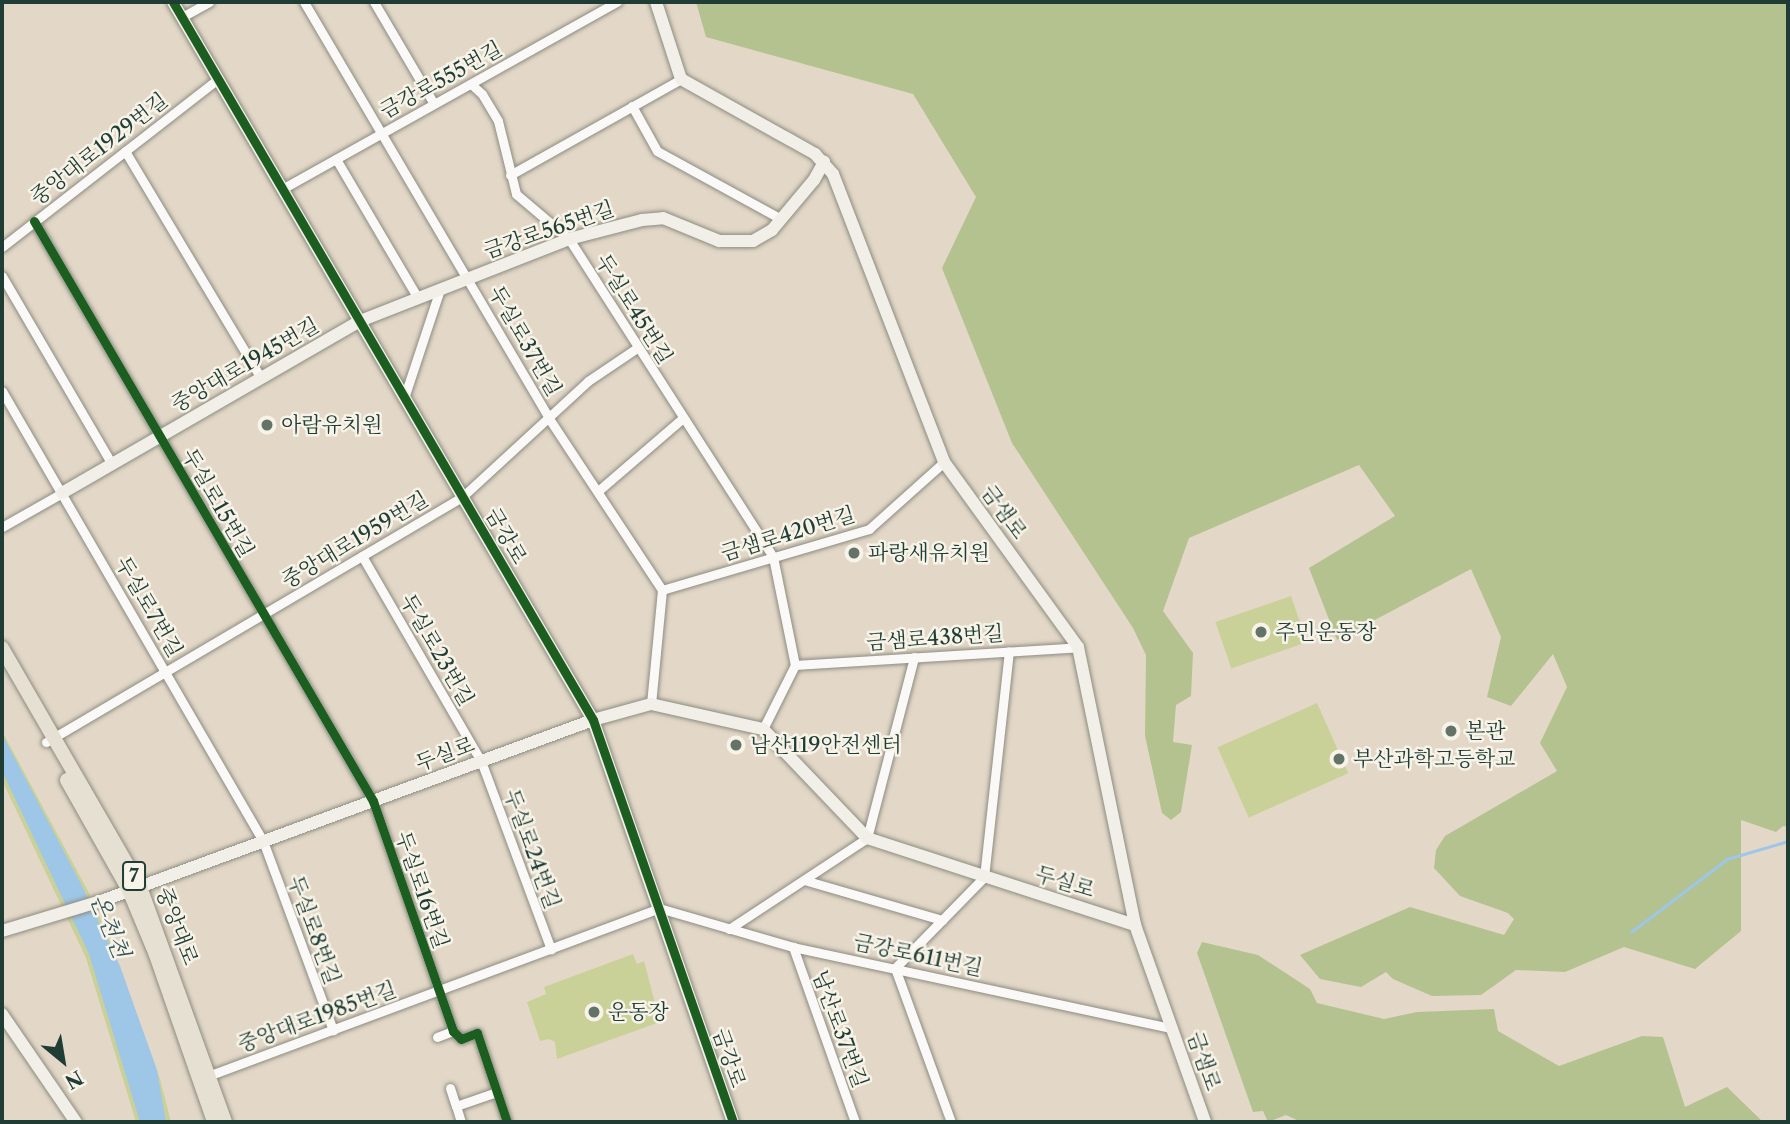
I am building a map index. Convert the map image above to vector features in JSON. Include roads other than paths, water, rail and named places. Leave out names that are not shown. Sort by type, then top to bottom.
[{"type":"main road","name":"금강로","points":[[173,2],[593,720],[733,1122]]},
{"type":"main road","points":[[656,2],[681,79]]},
{"type":"main road","name":"금샘로","points":[[681,79],[815,154],[833,174],[944,462],[1078,647],[1135,925],[1205,1122]]},
{"type":"main road","name":"금강로565번길","points":[[360,321],[569,239],[642,220],[663,218],[719,241],[753,241],[772,230],[824,162]]},
{"type":"main road","name":"중앙대로1945번길","points":[[62,493],[360,321]]},
{"type":"main road","name":"중앙대로","points":[[2,648],[50,740],[135,888],[225,1122]]},
{"type":"main road","name":"중앙대로","points":[[2,666],[50,740]]},
{"type":"main road","name":"두실로","points":[[2,931],[104,900],[593,720],[651,704],[763,729],[867,838],[1135,925]]},
{"type":"main road","name":"중앙대로","points":[[135,888],[214,1122]]},
{"type":"main road","points":[[2,1014],[76,1122]]},
{"type":"street","points":[[182,17],[209,2]]},
{"type":"street","name":"두실로37번길","points":[[304,2],[469,278],[548,417],[662,590]]},
{"type":"street","points":[[374,2],[434,104]]},
{"type":"street","name":"금강로555번길","points":[[282,189],[617,2]]},
{"type":"street","name":"중앙대로1929번길","points":[[2,247],[218,79]]},
{"type":"street","points":[[510,175],[681,79]]},
{"type":"street","name":"두실로45번길","points":[[471,84],[482,94],[498,121],[516,194],[569,239],[773,557],[795,665]]},
{"type":"street","points":[[632,106],[657,151],[780,219]]},
{"type":"street","points":[[125,151],[261,379]]},
{"type":"street","points":[[336,159],[418,299]]},
{"type":"street","name":"두실로15번길","points":[[34,221],[373,801]]},
{"type":"street","points":[[2,276],[112,464]]},
{"type":"street","points":[[404,398],[440,289]]},
{"type":"street","name":"중앙대로1959번길","points":[[50,740],[462,497],[588,380],[637,348]]},
{"type":"street","name":"두실로7번길","points":[[2,391],[166,671],[262,842]]},
{"type":"street","points":[[598,491],[683,418]]},
{"type":"street","name":"금샘로420번길","points":[[662,590],[869,529],[944,462]]},
{"type":"street","name":"중앙대로1945번길","points":[[2,527],[62,493]]},
{"type":"street","name":"두실로23번길","points":[[362,556],[481,761]]},
{"type":"street","points":[[651,704],[662,590]]},
{"type":"street","name":"금샘로438번길","points":[[795,665],[1078,647]]},
{"type":"street","points":[[951,1122],[895,968],[984,877],[1009,651]]},
{"type":"street","points":[[729,929],[867,838],[914,657]]},
{"type":"street","points":[[763,729],[795,665]]},
{"type":"street","name":"두실로24번길","points":[[481,761],[551,949]]},
{"type":"street","name":"두실로16번길","points":[[373,801],[438,991]]},
{"type":"street","name":"두실로8번길","points":[[262,842],[333,1030]]},
{"type":"street","points":[[804,880],[942,920]]},
{"type":"street","name":"금강로611번길","points":[[659,908],[793,947],[1172,1028]]},
{"type":"street","name":"중앙대로1985번길","points":[[208,1076],[659,908]]},
{"type":"street","name":"남산로37번길","points":[[793,947],[855,1122]]},
{"type":"street","points":[[438,991],[453,1031],[461,1039],[477,1033],[507,1122]]},
{"type":"street","points":[[438,1037],[453,1031]]},
{"type":"street","points":[[450,1088],[461,1122]]},
{"type":"street","points":[[456,1105],[497,1092]]},
{"type":"water","name":"온천천","points":[[2,734],[80,882],[120,966],[157,1070],[166,1122],[140,1122],[89,954],[2,771]]},
{"type":"waterway","points":[[1631,932],[1727,859],[1788,841]]},
{"type":"place","name":"아람유치원","points":[[267,425]]},
{"type":"place","name":"파랑새유치원","points":[[854,553]]},
{"type":"place","name":"주민운동장","points":[[1261,632]]},
{"type":"place","name":"본관","points":[[1451,731]]},
{"type":"place","name":"남산119안전센터","points":[[736,745]]},
{"type":"place","name":"부산과학고등학교","points":[[1339,759]]},
{"type":"place","name":"운동장","points":[[594,1012]]}]
